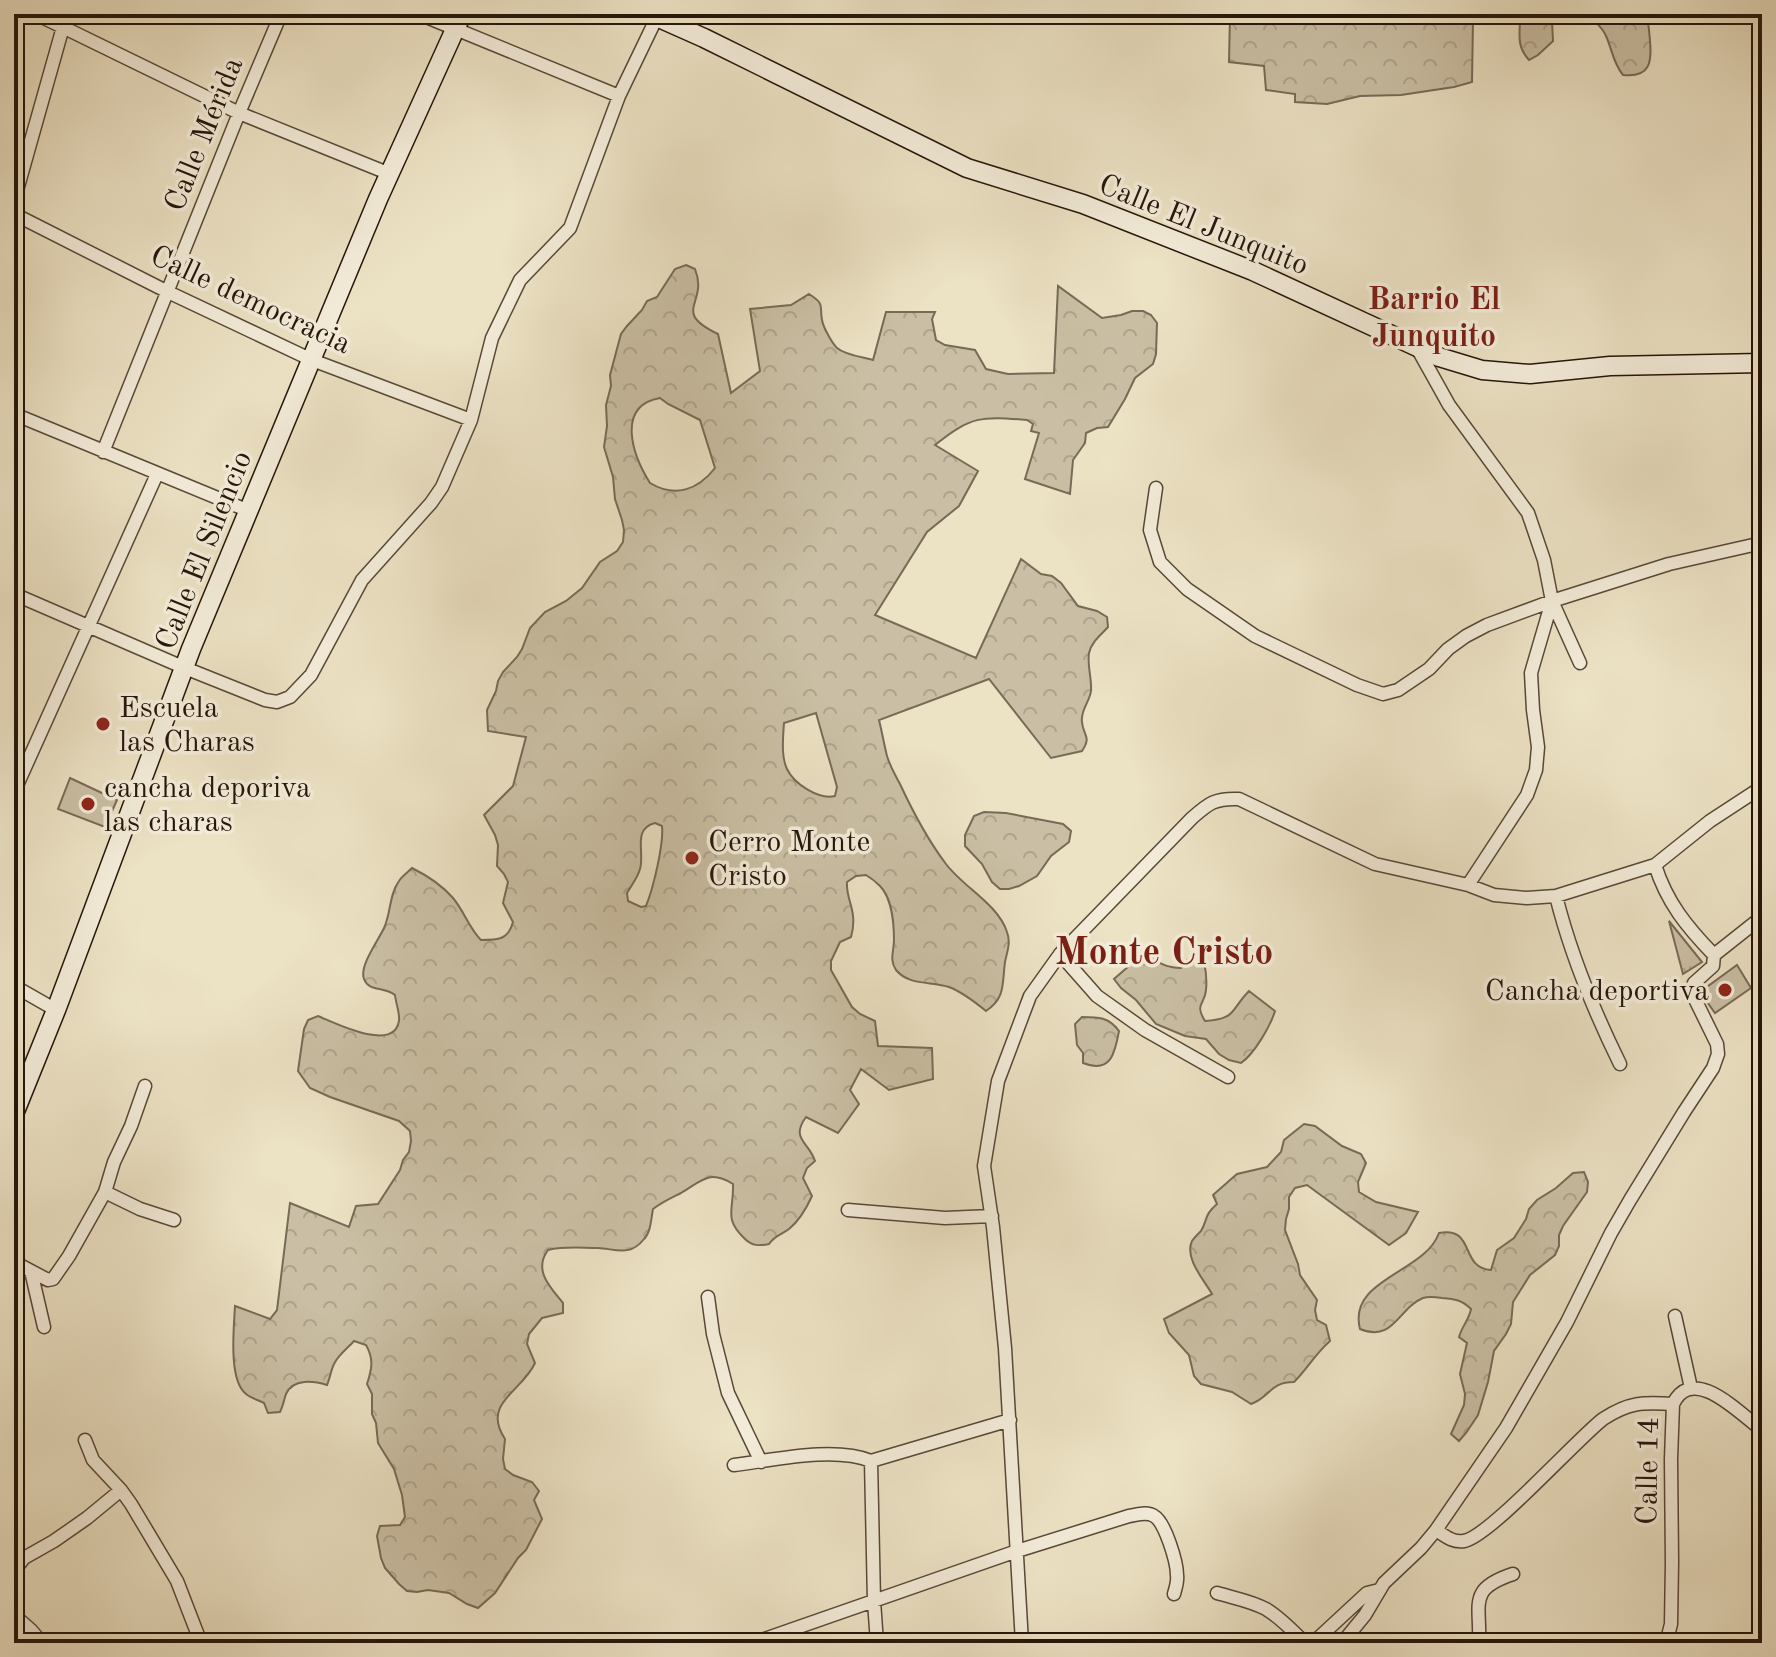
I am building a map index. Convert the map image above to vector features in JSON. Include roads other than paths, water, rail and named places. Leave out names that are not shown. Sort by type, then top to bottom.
[{"type":"street","points":[[36,14],[239,113],[390,174]]},
{"type":"street","points":[[14,201],[63,27],[70,14]]},
{"type":"street","name":"Calle Mérida","points":[[103,452],[281,14]]},
{"type":"street","points":[[419,14],[458,21],[619,96]]},
{"type":"street","points":[[14,594],[265,700],[277,702],[290,697],[311,675],[362,580],[442,487],[471,420],[492,338],[520,280],[570,228],[619,96],[654,16]]},
{"type":"street","name":"Calle El Junquito","points":[[654,16],[967,168],[1083,204],[1253,271],[1439,357],[1482,370],[1530,374],[1610,366],[1762,363]]},
{"type":"street","name":"Calle El Silencio","points":[[14,1114],[185,668],[390,174],[458,21]]},
{"type":"street","name":"Calle democracia","points":[[14,214],[312,360],[471,420]]},
{"type":"street","points":[[1416,346],[1449,405],[1528,513],[1544,560],[1552,601],[1580,663]]},
{"type":"street","points":[[14,414],[249,511]]},
{"type":"street","points":[[14,792],[157,474]]},
{"type":"street","points":[[1156,488],[1150,530],[1156,552],[1160,562],[1187,589],[1255,636],[1383,694],[1398,690],[1429,669],[1448,649],[1487,625],[1669,564],[1762,543]]},
{"type":"street","points":[[1468,885],[1527,795],[1536,770],[1538,747],[1531,673],[1552,601]]},
{"type":"street","points":[[1022,1643],[1010,1420],[992,1216],[984,1166],[998,1081],[1030,996],[1060,954],[1192,818],[1209,803],[1223,798],[1239,799],[1375,864],[1468,885],[1494,895],[1527,898],[1556,896],[1655,865],[1710,821],[1762,787]]},
{"type":"street","points":[[1655,865],[1667,897],[1682,920],[1714,955]]},
{"type":"street","points":[[1556,896],[1584,987],[1620,1064]]},
{"type":"street","points":[[1342,1643],[1365,1615],[1379,1590],[1436,1530],[1472,1481],[1520,1405],[1630,1200],[1717,1059],[1717,1044],[1691,991],[1694,983],[1713,966],[1714,955],[1762,917]]},
{"type":"street","points":[[1060,954],[1097,996],[1145,1030],[1228,1077]]},
{"type":"street","points":[[14,986],[56,1010]]},
{"type":"street","points":[[16,1262],[48,1280],[53,1279],[105,1192],[145,1086]]},
{"type":"street","points":[[105,1192],[140,1209],[174,1220]]},
{"type":"street","points":[[848,1210],[945,1218],[992,1216]]},
{"type":"street","points":[[31,1271],[44,1327]]},
{"type":"street","points":[[708,1297],[713,1334],[728,1393],[761,1462]]},
{"type":"street","points":[[1675,1316],[1691,1388]]},
{"type":"street","name":"Calle 14","points":[[1660,1643],[1668,1636],[1671,1624],[1671,1459],[1673,1404],[1676,1397],[1691,1388],[1700,1388],[1717,1395],[1762,1430]]},
{"type":"street","points":[[1436,1530],[1454,1541],[1470,1539],[1615,1411],[1643,1402],[1673,1404]]},
{"type":"street","points":[[734,1465],[842,1454],[857,1455],[871,1461],[1010,1420]]},
{"type":"street","points":[[85,1440],[93,1460],[121,1490],[177,1581],[201,1643]]},
{"type":"street","points":[[871,1461],[877,1643]]},
{"type":"street","points":[[14,1591],[18,1566],[24,1558],[87,1518],[121,1490]]},
{"type":"street","points":[[753,1643],[1017,1551],[1146,1513],[1158,1519],[1171,1547],[1178,1579],[1174,1594]]},
{"type":"street","points":[[1479,1643],[1477,1609],[1481,1593],[1489,1583],[1513,1574]]},
{"type":"street","points":[[1313,1643],[1367,1593],[1379,1590]]},
{"type":"street","points":[[1217,1593],[1267,1610],[1305,1643]]},
{"type":"street","points":[[14,1615],[42,1643]]},
{"type":"place","name":"Escuela las Charas","points":[[103,724]]},
{"type":"place","name":"cancha deporiva las charas","points":[[88,804]]},
{"type":"place","name":"Cerro Monte Cristo","points":[[692,858]]},
{"type":"place","name":"Cancha deportiva","points":[[1725,990]]},
{"type":"district","name":"Barrio El Junquito","points":[[1434,316]]},
{"type":"district","name":"Monte Cristo","points":[[1164,951]]}]
